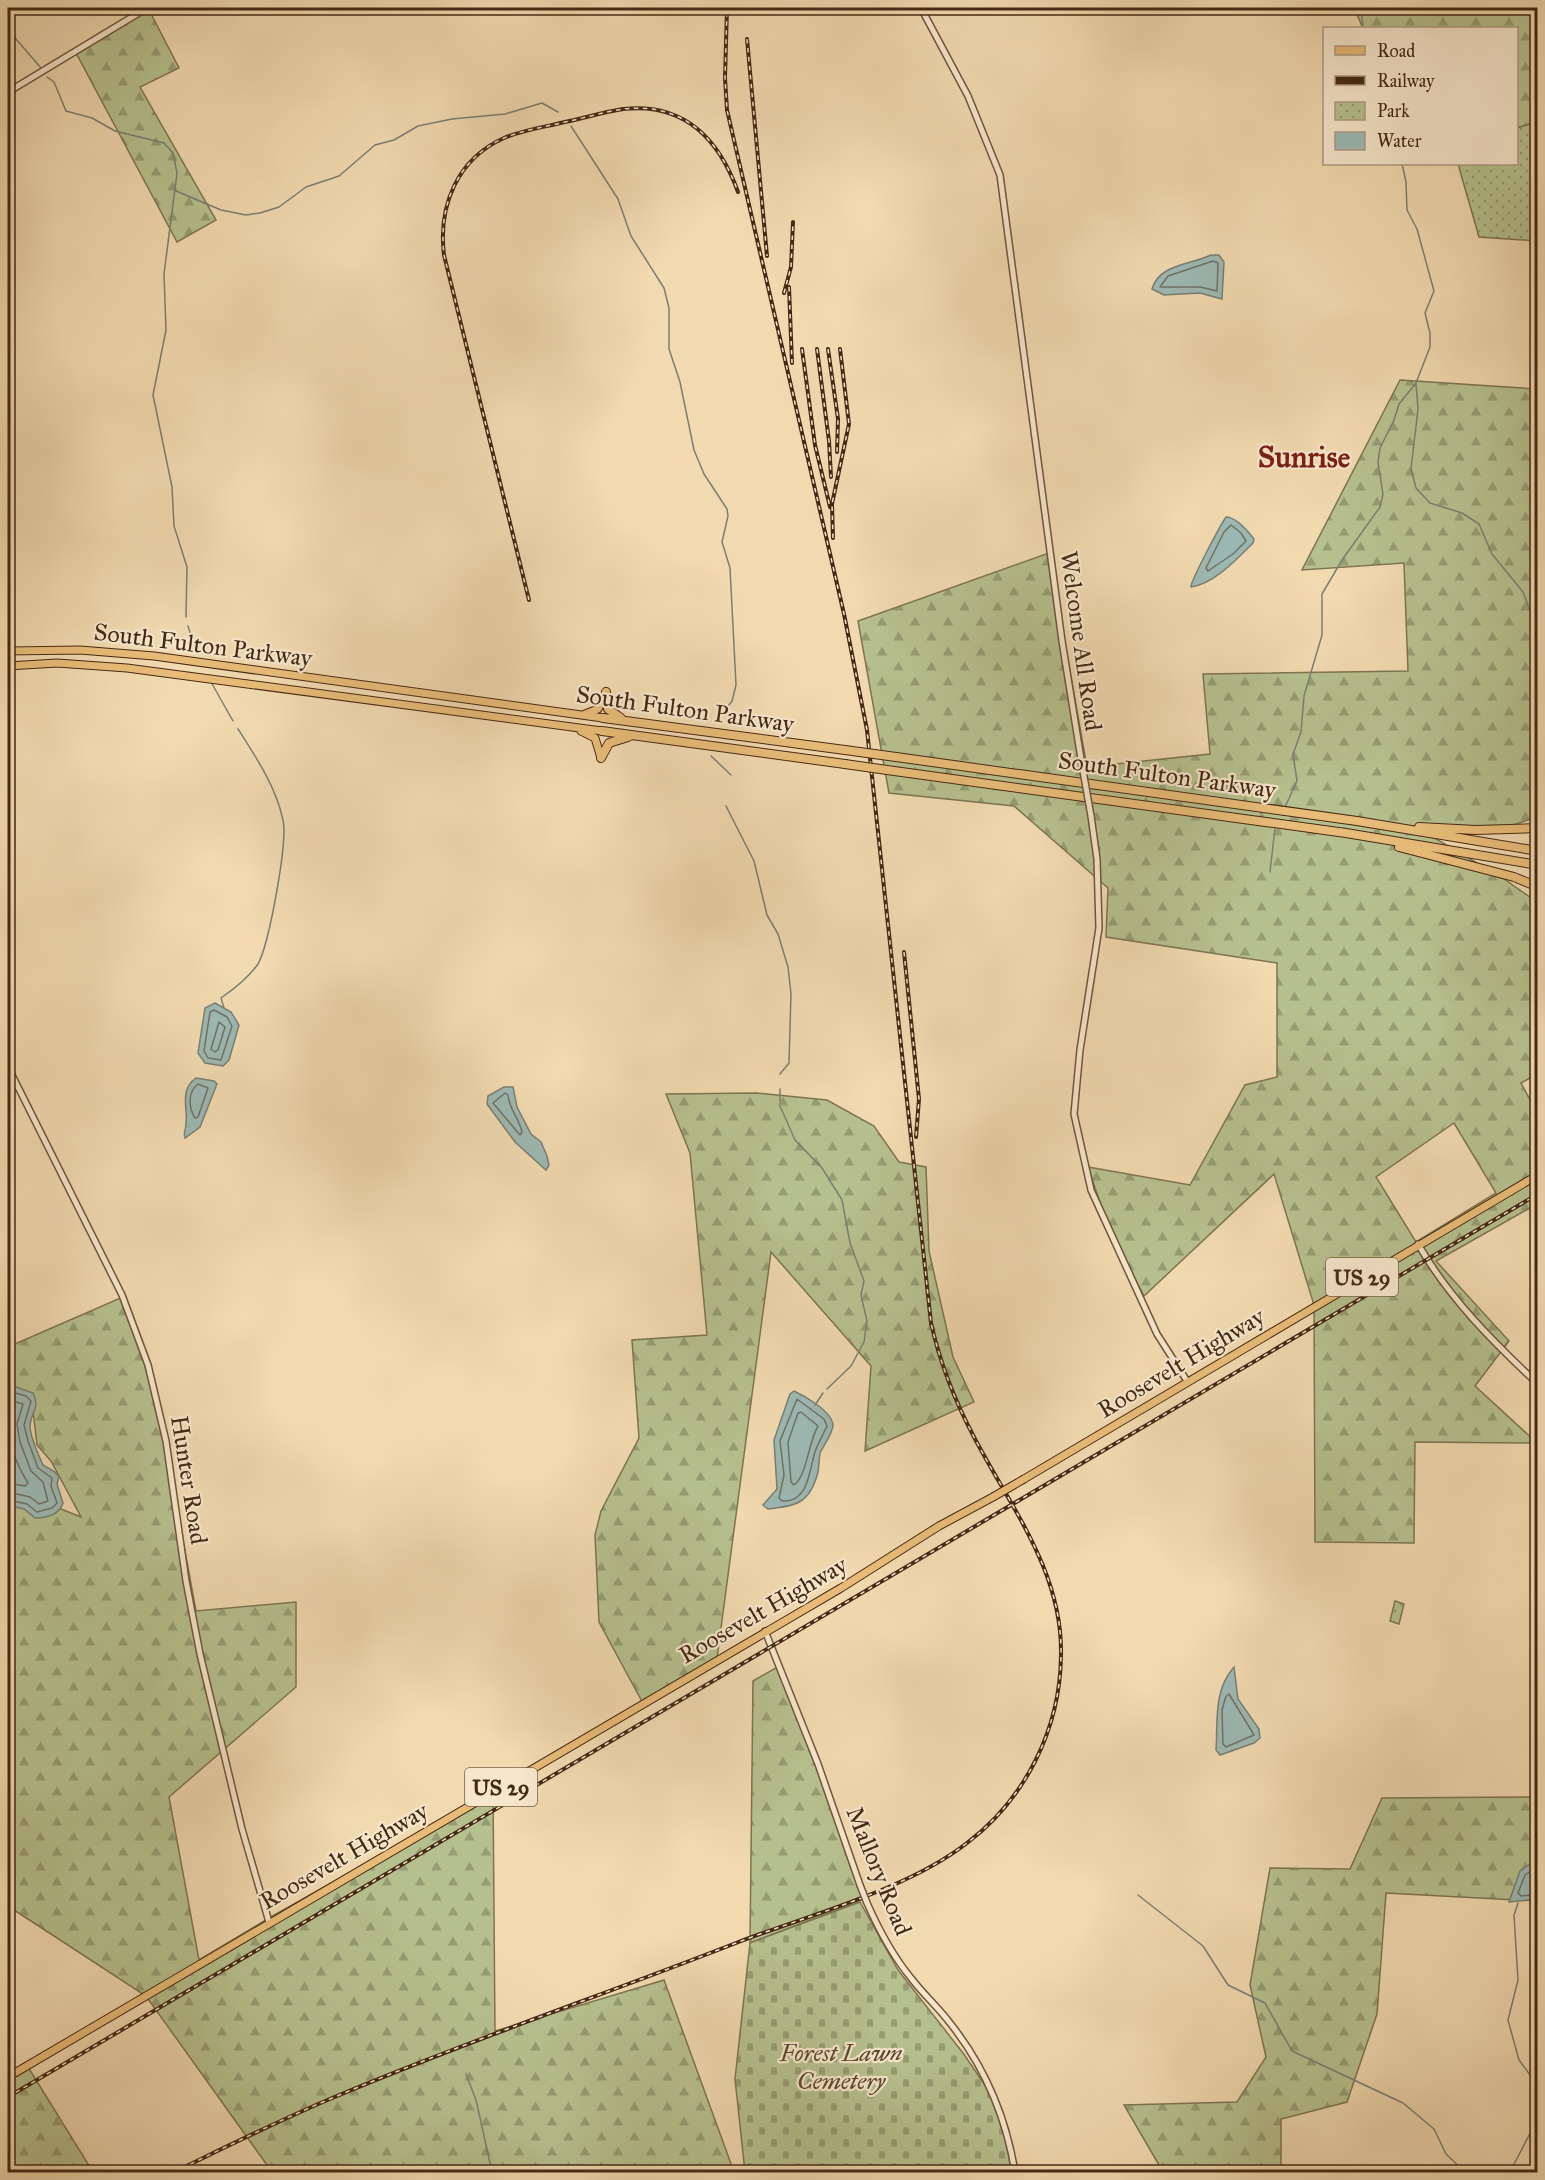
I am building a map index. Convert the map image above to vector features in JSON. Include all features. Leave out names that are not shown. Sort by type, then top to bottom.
[{"type":"highway","points":[[606,692],[610,711],[625,720]]},
{"type":"highway","name":"South Fulton Parkway","points":[[603,718],[1357,821]]},
{"type":"highway","name":"South Fulton Parkway","points":[[602,731],[1346,833]]},
{"type":"highway","points":[[601,758],[605,747],[613,741],[642,737]]},
{"type":"highway","points":[[1357,821],[1442,829],[1538,828]]},
{"type":"highway","points":[[1357,821],[1538,851]]},
{"type":"highway","points":[[1346,833],[1538,865]]},
{"type":"highway","points":[[1346,833],[1502,874],[1538,887]]},
{"type":"main road","name":"South Fulton Parkway","points":[[8,651],[68,649],[143,655],[603,718]]},
{"type":"main road","name":"South Fulton Parkway","points":[[8,666],[57,663],[127,668],[602,731]]},
{"type":"main road","points":[[582,715],[598,709],[606,692]]},
{"type":"main road","points":[[558,725],[592,736],[598,744],[601,758]]},
{"type":"main road","name":"Roosevelt Highway","points":[[8,2077],[841,1588],[939,1526],[993,1497],[1538,1175]]},
{"type":"street","points":[[8,92],[147,8]]},
{"type":"street","name":"Welcome All Road","points":[[921,8],[968,96],[1000,175],[1062,642],[1097,859],[1099,927],[1078,1060],[1074,1114],[1091,1190],[1154,1328],[1187,1381]]},
{"type":"street","name":"Hunter Road","points":[[8,1067],[122,1295],[148,1365],[166,1441],[186,1581],[200,1654],[242,1829],[269,1922]]},
{"type":"street","points":[[1418,1244],[1429,1263],[1471,1316],[1538,1384]]},
{"type":"street","name":"Mallory Road","points":[[765,1631],[818,1764],[867,1903],[888,1947],[910,1978],[951,2024],[990,2086],[1006,2127],[1015,2172]]},
{"type":"green space","points":[[148,8],[179,68],[140,87],[216,220],[177,242],[75,51]]},
{"type":"green space","points":[[1354,8],[1537,8],[1537,122],[1518,128],[1518,27],[1363,27]]},
{"type":"green space","points":[[1537,122],[1537,241],[1479,237],[1458,165],[1518,165],[1518,128]]},
{"type":"green space","points":[[1400,380],[1537,389],[1537,817],[1498,830],[1431,836],[1504,879],[1537,902],[1537,1074],[1521,1083],[1537,1113],[1537,1204],[1436,1261],[1509,1341],[1475,1386],[1537,1443],[1415,1442],[1414,1543],[1315,1542],[1314,1305],[1274,1174],[1144,1296],[1110,1232],[1088,1167],[1190,1185],[1245,1085],[1277,1077],[1277,963],[1106,937],[1108,888],[1014,806],[889,793],[858,621],[1049,553],[1087,767],[1210,754],[1203,674],[1408,671],[1404,563],[1302,570]],"holes":[[[1454,1123],[1496,1193],[1416,1242],[1376,1177]]]},
{"type":"green space","points":[[757,1093],[827,1100],[874,1126],[899,1162],[926,1167],[929,1251],[953,1357],[974,1402],[865,1451],[871,1366],[771,1252],[717,1658],[645,1707],[599,1622],[595,1535],[601,1511],[639,1438],[632,1340],[707,1335],[690,1153],[666,1094]]},
{"type":"green space","points":[[125,1296],[158,1404],[196,1611],[296,1602],[296,1687],[169,1797],[199,1960],[493,1792],[495,2031],[664,1980],[734,2172],[272,2172],[146,1996],[8,1906],[8,1495],[36,1499],[81,1517],[51,1461],[37,1445],[32,1402],[8,1384],[8,1347]]},
{"type":"green space","points":[[1395,1601],[1404,1604],[1399,1624],[1390,1621]]},
{"type":"green space","points":[[781,1665],[867,1898],[750,1943],[753,1681]]},
{"type":"green space","points":[[1537,1797],[1537,1901],[1386,1893],[1377,2014],[1347,2102],[1281,2119],[1281,2172],[1163,2172],[1124,2105],[1237,2102],[1266,2057],[1250,1985],[1270,1868],[1350,1869],[1382,1798]]},
{"type":"green space","name":"Forest Lawn Cemetery","points":[[860,1902],[898,1970],[963,2053],[989,2091],[1007,2143],[1011,2172],[745,2172],[735,2079],[750,1943]]},
{"type":"green space","points":[[28,2067],[93,2172],[8,2172],[8,2078]]},
{"type":"water","points":[[1211,255],[1219,255],[1224,262],[1222,299],[1200,293],[1164,295],[1152,289],[1161,275],[1168,270]]},
{"type":"water","points":[[1226,517],[1234,519],[1241,525],[1254,539],[1253,543],[1217,576],[1191,587],[1200,565]]},
{"type":"water","points":[[215,1003],[231,1012],[239,1025],[229,1060],[223,1066],[205,1063],[198,1053],[205,1008]]},
{"type":"water","points":[[196,1078],[214,1081],[217,1084],[200,1127],[185,1138],[186,1093]]},
{"type":"water","points":[[504,1087],[513,1087],[517,1107],[531,1134],[541,1142],[549,1165],[546,1170],[515,1142],[487,1104],[488,1096]]},
{"type":"water","points":[[8,1384],[33,1393],[36,1407],[30,1427],[35,1446],[43,1465],[59,1477],[57,1484],[63,1503],[56,1513],[48,1516],[35,1518],[24,1509],[8,1505]]},
{"type":"water","points":[[794,1391],[823,1409],[831,1419],[833,1427],[820,1453],[815,1482],[806,1497],[794,1504],[768,1509],[763,1505],[777,1489],[774,1440],[790,1394]]},
{"type":"water","points":[[1234,1667],[1238,1699],[1259,1729],[1260,1738],[1254,1743],[1220,1755],[1216,1750],[1218,1707],[1227,1676]]},
{"type":"water","points":[[1537,1842],[1537,1899],[1509,1902],[1520,1871],[1530,1864]]},
{"type":"waterway","points":[[1361,8],[1363,27]]},
{"type":"waterway","points":[[8,22],[16,39],[41,68]]},
{"type":"waterway","points":[[47,77],[54,82],[66,111],[92,118],[115,131],[164,143],[173,153],[177,173],[164,274],[166,330],[153,395],[172,487],[174,526],[187,567],[186,617]]},
{"type":"waterway","points":[[176,191],[221,210],[246,215],[260,213],[279,207],[306,187],[339,176],[375,145],[394,140],[418,126],[452,119],[505,114],[542,103],[558,112]]},
{"type":"waterway","points":[[571,126],[618,199],[631,236],[664,288],[669,308],[669,349],[680,382],[694,450],[704,474],[727,509],[728,516],[722,542],[730,568],[736,685],[732,701],[716,722]]},
{"type":"waterway","points":[[1285,807],[1297,781],[1293,754],[1301,732],[1304,696],[1322,635],[1322,594],[1342,560],[1380,507],[1383,494],[1378,462],[1380,448],[1399,404],[1416,383],[1430,347],[1430,333],[1425,313],[1434,291],[1417,229],[1407,210],[1406,182],[1402,165]]},
{"type":"waterway","points":[[1416,384],[1418,409],[1411,469],[1416,488],[1430,503],[1462,513],[1479,524],[1492,554],[1523,592],[1538,631]]},
{"type":"waterway","points":[[188,626],[195,648]]},
{"type":"waterway","points":[[211,682],[233,721]]},
{"type":"waterway","points":[[224,1008],[221,998],[250,974],[258,964],[262,953],[276,893],[284,832],[276,796],[238,729]]},
{"type":"waterway","points":[[711,756],[731,775]]},
{"type":"waterway","points":[[726,806],[754,861],[767,915],[778,934],[788,967],[791,994],[789,1063],[780,1074]]},
{"type":"waterway","points":[[1270,872],[1275,828]]},
{"type":"waterway","points":[[780,1089],[780,1101]]},
{"type":"waterway","points":[[780,1106],[795,1140],[822,1168],[842,1200],[850,1243],[864,1281],[861,1295],[867,1321],[864,1342],[851,1366],[827,1389]]},
{"type":"waterway","points":[[815,1405],[823,1393]]},
{"type":"waterway","points":[[1138,1895],[1203,1946],[1228,1985],[1265,2003],[1292,2051],[1403,2103],[1434,2129],[1446,2154],[1465,2172]]},
{"type":"waterway","points":[[1518,1903],[1514,1915],[1518,1980],[1508,2020],[1519,2060],[1538,2086]]},
{"type":"waterway","points":[[466,2074],[476,2100],[492,2172]]},
{"type":"waterway","points":[[1510,2172],[1538,2118]]},
{"type":"railway","points":[[174,2172],[296,2114],[386,2076],[736,1943],[856,1900],[916,1875],[967,1843],[1006,1805],[1036,1760],[1054,1710],[1061,1656],[1059,1625],[1053,1596],[1032,1542],[961,1410],[949,1382],[931,1323],[867,730],[844,614],[727,110],[725,78],[727,8]]},
{"type":"railway","points":[[747,39],[767,256]]},
{"type":"railway","points":[[529,600],[444,255],[444,219],[454,186],[474,158],[504,138],[623,109],[645,108],[681,118],[696,128],[721,156],[738,192]]},
{"type":"railway","points":[[784,293],[791,267],[793,222]]},
{"type":"railway","points":[[789,287],[792,363]]},
{"type":"railway","points":[[802,349],[815,445],[830,507]]},
{"type":"railway","points":[[817,349],[829,441],[831,477]]},
{"type":"railway","points":[[828,349],[838,419],[837,452]]},
{"type":"railway","points":[[833,538],[832,504],[849,424],[840,349]]},
{"type":"railway","points":[[904,952],[919,1099],[916,1137]]},
{"type":"railway","points":[[8,2097],[1538,1194]]},
{"type":"district","name":"Sunrise","points":[[1304,457]]}]
